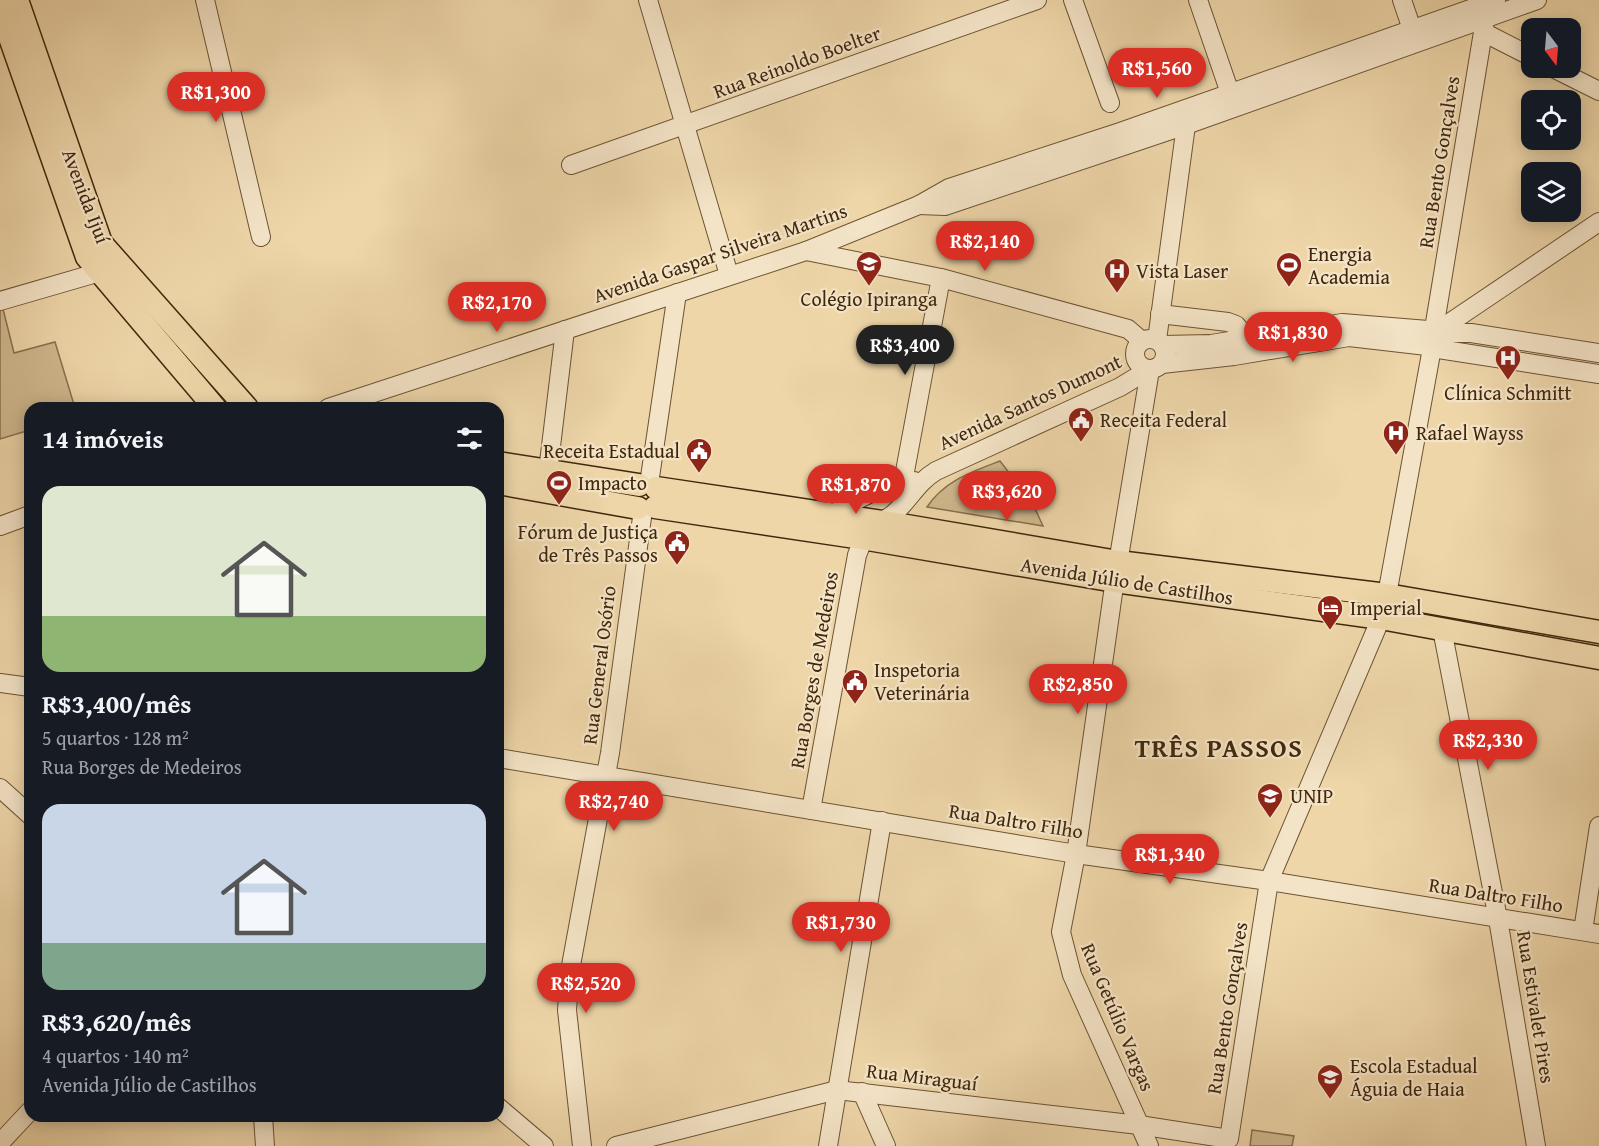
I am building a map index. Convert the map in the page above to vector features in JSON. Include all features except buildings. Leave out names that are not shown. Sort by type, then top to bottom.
[{"type":"main road","name":"Avenida Ijuí","points":[[16,50],[17,0]]},
{"type":"main road","name":"Avenida Ijuí","points":[[0,9],[83,223],[87,257],[210,402]]},
{"type":"main road","name":"Avenida Ijuí","points":[[83,223],[242,402]]},
{"type":"main road","name":"Avenida Júlio de Castilhos","points":[[504,465],[547,481],[647,497],[862,538],[1116,572],[1599,658]]},
{"type":"main road","name":"Avenida Júlio de Castilhos","points":[[504,483],[547,481]]},
{"type":"main road","name":"Avenida Júlio de Castilhos","points":[[647,497],[833,514],[879,521],[1116,572],[1387,595],[1599,632]]},
{"type":"main road","points":[[1381,618],[1387,595]]},
{"type":"street","points":[[205,0],[261,237]]},
{"type":"street","points":[[648,0],[729,274]]},
{"type":"street","name":"Rua Reinoldo Boelter","points":[[570,165],[1037,0]]},
{"type":"street","points":[[1073,0],[1110,103]]},
{"type":"street","points":[[1198,0],[1230,93]]},
{"type":"street","points":[[1402,0],[1414,36]]},
{"type":"street","name":"Avenida Gaspar Silveira Martins","points":[[346,402],[729,274],[806,251],[919,205],[949,188],[1230,93],[1537,0]]},
{"type":"street","points":[[1488,13],[1521,46]]},
{"type":"street","name":"Rua Bento Gonçalves","points":[[1387,595],[1434,338],[1488,13]]},
{"type":"street","name":"Avenida Gaspar Silveira Martins","points":[[919,205],[945,206],[1186,125],[1414,36]]},
{"type":"street","points":[[1574,78],[1599,90]]},
{"type":"street","points":[[1154,342],[1160,314],[1186,125]]},
{"type":"street","points":[[1434,338],[1599,222]]},
{"type":"street","points":[[806,251],[941,278],[1128,329],[1154,342],[1165,352],[1153,368],[1139,366],[1135,357],[1136,348],[1154,342]]},
{"type":"street","points":[[0,301],[100,272]]},
{"type":"street","points":[[833,514],[862,497],[912,481],[941,278]]},
{"type":"street","name":"Rua General Osório","points":[[582,1146],[568,1000],[570,971],[607,775],[677,293]]},
{"type":"street","points":[[1160,314],[1228,322],[1236,325],[1247,338]]},
{"type":"street","name":"Avenida Santos Dumont","points":[[1154,342],[1211,344],[1342,323],[1434,338],[1599,374]]},
{"type":"street","points":[[547,481],[565,330]]},
{"type":"street","name":"Avenida Santos Dumont","points":[[862,538],[868,528],[892,515],[912,481],[1120,387],[1153,368],[1349,337],[1503,337],[1599,353]]},
{"type":"street","name":"Rua Getúlio Vargas","points":[[1149,1146],[1064,952],[1061,932],[1076,854],[1116,572],[1153,368]]},
{"type":"street","points":[[0,526],[24,517]]},
{"type":"street","name":"Rua Borges de Medeiros","points":[[811,810],[862,538]]},
{"type":"street","name":"Rua Bento Gonçalves","points":[[1229,1139],[1269,880],[1381,618]]},
{"type":"street","name":"Rua Estivalet Pires","points":[[1442,629],[1498,919],[1536,1146]]},
{"type":"street","points":[[0,683],[24,686]]},
{"type":"street","name":"Rua Daltro Filho","points":[[504,759],[1076,854],[1269,880],[1498,919],[1591,932]]},
{"type":"street","points":[[0,788],[24,810]]},
{"type":"street","points":[[828,1146],[882,821]]},
{"type":"street","points":[[1591,932],[1599,826]]},
{"type":"street","name":"Rua Miraguaí","points":[[616,1146],[837,1090],[1139,1125],[1229,1139]]},
{"type":"street","points":[[862,1092],[886,1146]]},
{"type":"street","points":[[504,1112],[544,1146]]},
{"type":"street","points":[[4,1140],[24,1118]]},
{"type":"street","points":[[263,1122],[265,1146]]},
{"type":"shaded area","points":[[3,309],[14,353],[55,342],[73,402],[24,402],[24,432],[0,439],[0,310]]},
{"type":"shaded area","points":[[1000,461],[1033,504],[1043,526],[927,507],[950,484]]},
{"type":"shaded area","points":[[1252,1130],[1294,1136],[1292,1146],[1250,1146]]},
{"type":"place","name":"Colégio Ipiranga","points":[[869,287]]},
{"type":"place","name":"Energia Academia","points":[[1289,288]]},
{"type":"place","name":"Vista Laser","points":[[1117,294]]},
{"type":"place","name":"Clínica Schmitt","points":[[1508,381]]},
{"type":"place","name":"Receita Federal","points":[[1081,443]]},
{"type":"place","name":"Rafael Wayss","points":[[1396,456]]},
{"type":"place","name":"Receita Estadual","points":[[699,474]]},
{"type":"place","name":"Impacto","points":[[559,506]]},
{"type":"place","name":"Fórum de Justiça de Três Passos","points":[[677,566]]},
{"type":"place","name":"Imperial","points":[[1330,631]]},
{"type":"place","name":"Inspetoria Veterinária","points":[[855,705]]},
{"type":"place","name":"UNIP","points":[[1270,819]]},
{"type":"place","name":"Escola Estadual Águia de Haia","points":[[1330,1100]]},
{"type":"district","name":"TRÊS PASSOS","points":[[1219,748]]}]
